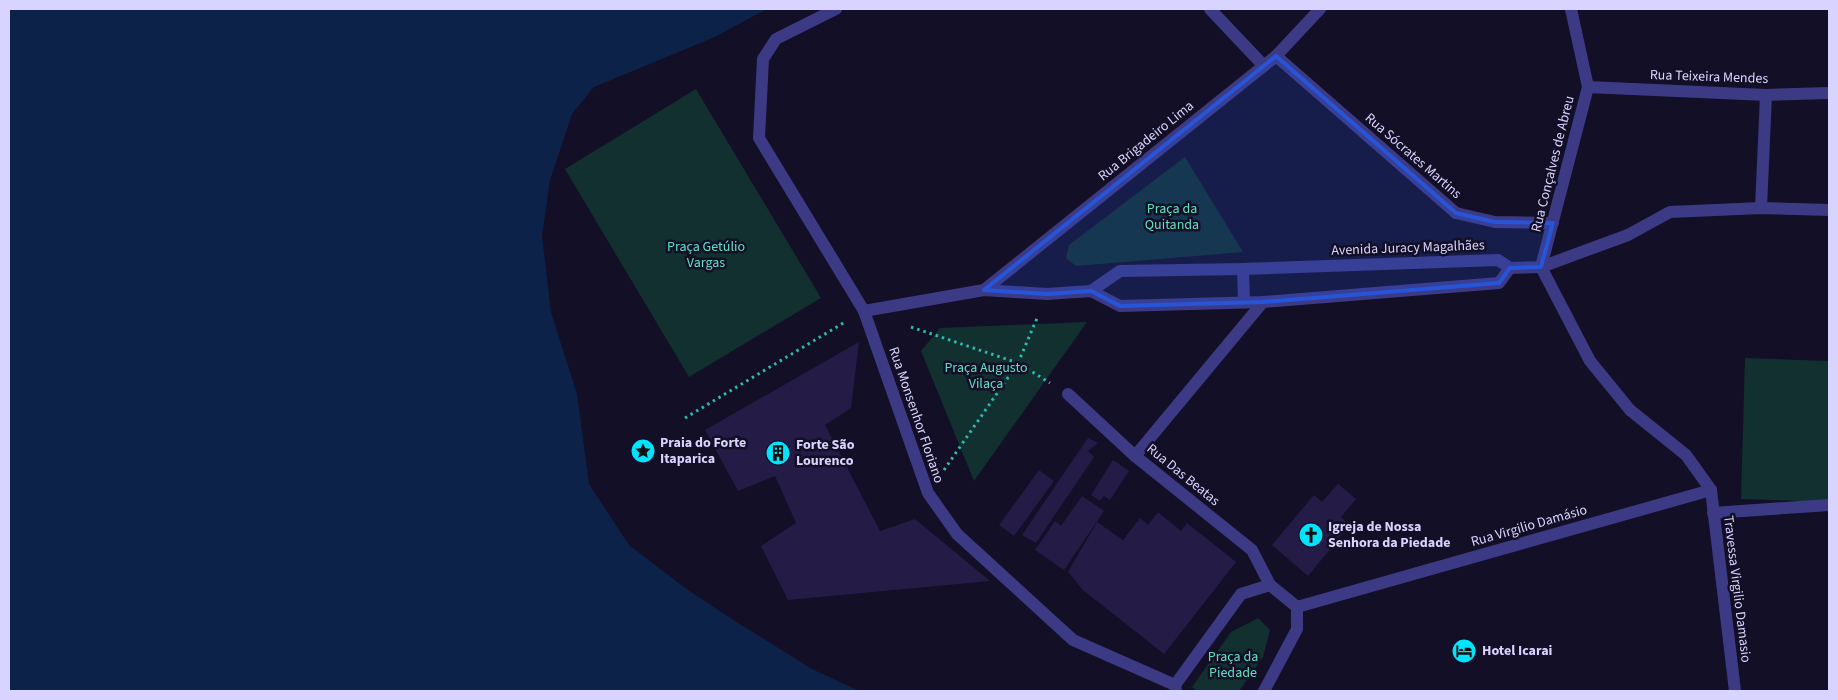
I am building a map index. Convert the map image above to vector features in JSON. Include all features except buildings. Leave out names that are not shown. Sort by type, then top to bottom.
[{"type":"street","name":"Rua Monsenhor Floriano","points":[[836,9],[776,39],[762,59],[759,138],[864,311],[928,493],[957,534],[1073,640],[1175,688]]},
{"type":"street","points":[[1210,9],[1264,66]]},
{"type":"street","name":"Rua Brigadeiro Lima","points":[[984,290],[1276,56],[1320,9]]},
{"type":"street","name":"Rua Conçalves de Abreu","points":[[1541,267],[1588,87],[1572,9]]},
{"type":"street","name":"Rua Sócrates Martins","points":[[1276,56],[1456,214],[1496,222],[1553,223]]},
{"type":"street","name":"Rua Teixeira Mendes","points":[[1588,87],[1766,95],[1829,93]]},
{"type":"street","points":[[1761,208],[1766,95]]},
{"type":"street","points":[[864,311],[984,290],[1047,294],[1091,291],[1120,306],[1263,302],[1499,283],[1510,268],[1541,267],[1628,235],[1670,212],[1761,208],[1829,210]]},
{"type":"street","name":"Avenida Juracy Magalhães","points":[[1091,291],[1120,271],[1243,269],[1498,260],[1510,268]]},
{"type":"street","points":[[1541,267],[1590,361],[1630,410],[1686,455],[1711,490]]},
{"type":"street","points":[[1243,269],[1244,302]]},
{"type":"street","points":[[1135,456],[1263,302]]},
{"type":"street","name":"Rua Das Beatas","points":[[1068,394],[1135,456],[1252,550],[1270,586]]},
{"type":"street","name":"Travessa Virgilio Damasio","points":[[1711,490],[1735,691]]},
{"type":"street","name":"Rua Virgilio Damásio","points":[[1297,607],[1711,490]]},
{"type":"street","points":[[1713,513],[1829,505]]},
{"type":"street","points":[[1175,688],[1241,594],[1270,586],[1297,607],[1296,629],[1264,691]]},
{"type":"path","points":[[928,493],[1018,362],[1047,294]]},
{"type":"path","points":[[686,418],[864,311]]},
{"type":"path","points":[[909,326],[1018,362],[1068,394]]},
{"type":"highlighted area","points":[[1276,56],[1456,213],[1495,222],[1553,223],[1541,267],[1510,268],[1499,283],[1263,302],[1120,306],[1091,291],[1047,294],[984,290]]},
{"type":"green space","name":"Praça Getúlio Vargas","points":[[696,89],[821,298],[689,377],[565,169]]},
{"type":"green space","name":"Praça da Quitanda","points":[[1185,157],[1243,252],[1076,266],[1066,258],[1069,245]]},
{"type":"green space","name":"Praça Augusto Vilaça","points":[[1087,322],[974,481],[921,351],[940,328]]},
{"type":"green space","points":[[1745,358],[1829,361],[1829,502],[1741,499]]},
{"type":"green space","name":"Praça da Piedade","points":[[1258,618],[1270,630],[1263,657],[1239,691],[1197,691],[1192,687],[1231,632]]},
{"type":"water","points":[[9,9],[767,9],[715,37],[594,87],[572,114],[550,180],[542,236],[551,312],[577,394],[589,484],[629,545],[685,588],[735,621],[812,669],[860,691],[9,691]]},
{"type":"place","name":"Praia do Forte Itaparica","points":[[643,451]]},
{"type":"place","name":"Forte São Lourenco","points":[[778,453]]},
{"type":"place","name":"Igreja de Nossa Senhora da Piedade","points":[[1311,535]]},
{"type":"place","name":"Hotel Icarai","points":[[1464,651]]}]
